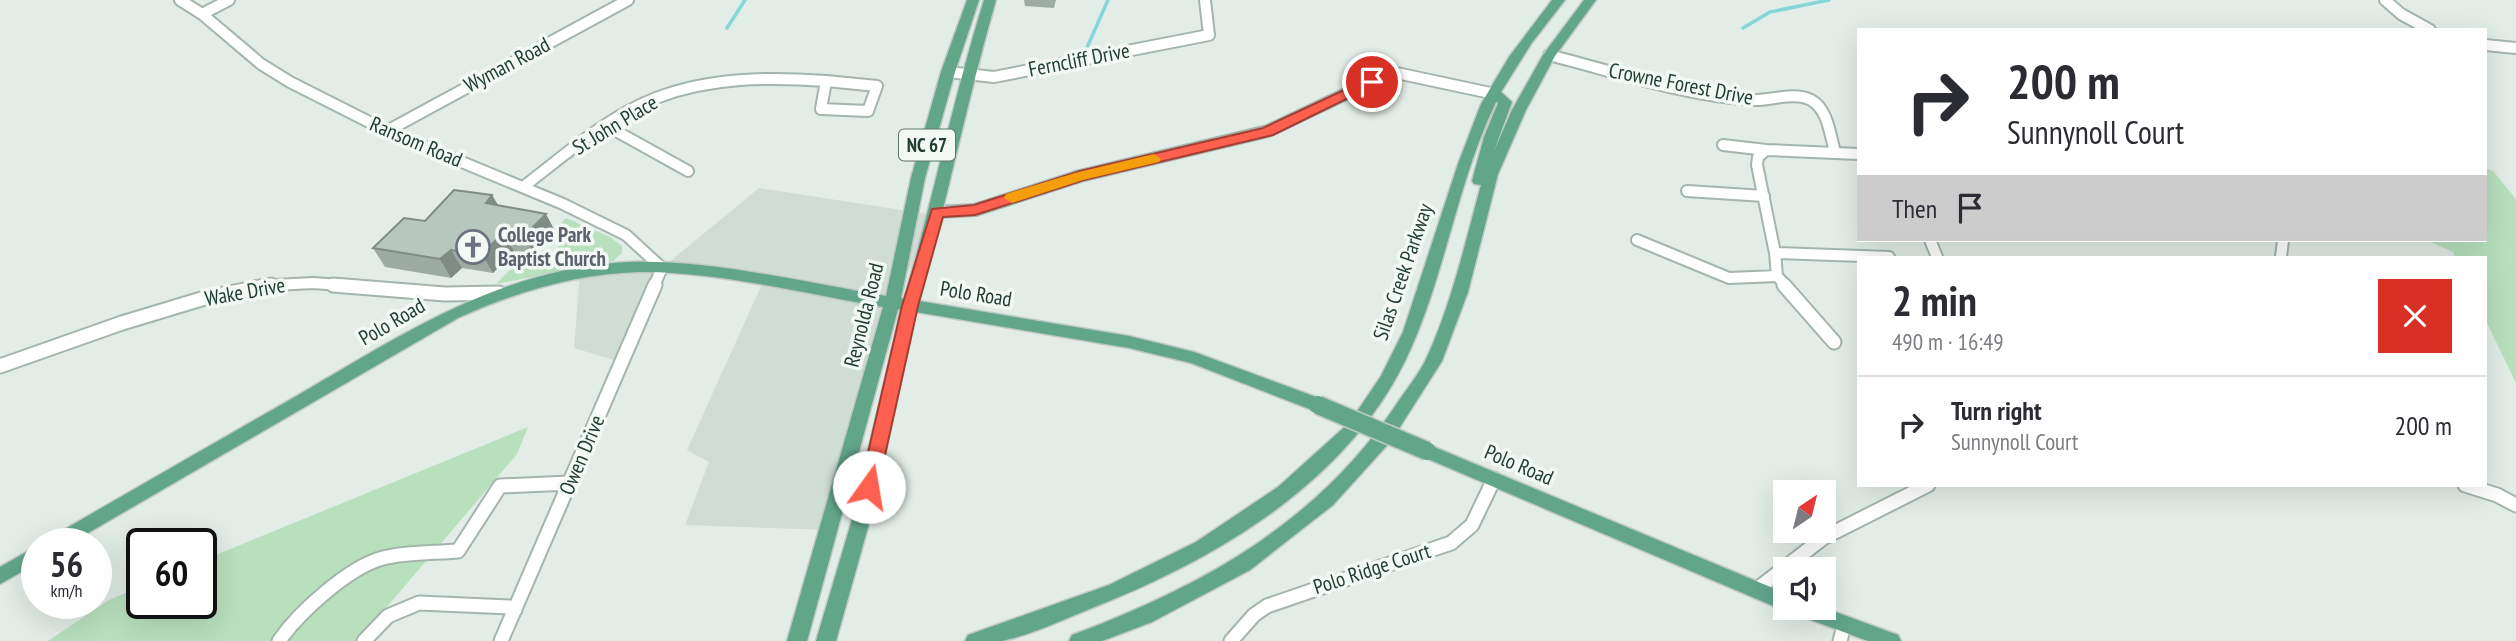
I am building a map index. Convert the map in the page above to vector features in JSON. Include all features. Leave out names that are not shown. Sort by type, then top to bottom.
[{"type":"main road","name":"Reynolda Road","points":[[797,641],[892,303],[918,178],[948,72],[973,0]]},
{"type":"main road","name":"Reynolda Road","points":[[826,641],[863,513],[910,306],[937,212],[967,76],[989,0]]},
{"type":"main road","name":"Silas Creek Parkway","points":[[975,641],[1042,620],[1140,582],[1230,534],[1301,480],[1359,423],[1395,363],[1422,303],[1451,206],[1482,117],[1520,51],[1559,0]]},
{"type":"main road","points":[[1079,641],[1145,616],[1244,564],[1328,500],[1385,436],[1434,360],[1460,292],[1491,174],[1519,110],[1549,55],[1590,0]]},
{"type":"main road","points":[[1480,218],[1476,201],[1479,180],[1491,137],[1505,102],[1496,94]]},
{"type":"main road","name":"Polo Road","points":[[82,528],[439,321],[499,293],[580,272],[611,268],[662,268],[716,273],[1149,347],[1194,358],[1318,405],[1773,597]]},
{"type":"main road","points":[[0,576],[21,564]]},
{"type":"main road","points":[[1820,620],[1842,633],[1891,641]]},
{"type":"street","name":"Ransom Road","points":[[180,0],[202,14],[261,64],[284,78],[387,131],[523,187],[626,235],[662,268]]},
{"type":"street","points":[[202,14],[229,0]]},
{"type":"street","name":"Wyman Road","points":[[387,131],[628,0]]},
{"type":"street","name":"Ferncliff Drive","points":[[948,72],[994,78],[1209,35],[1205,0]]},
{"type":"street","points":[[2385,0],[2401,14],[2426,28]]},
{"type":"street","points":[[2487,45],[2516,48]]},
{"type":"street","name":"Crowne Forest Drive","points":[[1549,55],[1729,97],[1775,101],[1802,97],[1814,100],[1826,120],[1835,152]]},
{"type":"street","points":[[937,212],[975,210],[1080,176],[1268,131],[1392,72],[1496,94]]},
{"type":"street","points":[[759,80],[826,80],[877,86],[868,111],[821,109],[826,80]]},
{"type":"street","name":"St John Place","points":[[523,187],[607,126],[656,98],[685,88],[759,80]]},
{"type":"street","points":[[607,126],[688,170]]},
{"type":"street","points":[[1723,145],[1766,150],[1857,154]]},
{"type":"street","points":[[1766,150],[1758,157],[1757,165],[1775,253],[1777,276],[1834,342]]},
{"type":"street","points":[[1687,191],[1763,196]]},
{"type":"street","points":[[1637,240],[1729,278],[1777,276]]},
{"type":"street","points":[[1775,253],[1860,256]]},
{"type":"street","name":"Owen Drive","points":[[501,641],[662,268]]},
{"type":"street","name":"Wake Drive","points":[[0,366],[87,334],[196,300],[262,285],[313,283],[445,294],[499,293]]},
{"type":"street","name":"Polo Ridge Court","points":[[1231,641],[1254,615],[1267,606],[1451,543],[1472,525],[1494,479]]},
{"type":"street","points":[[279,641],[288,628],[330,587],[382,558],[458,551],[500,486],[569,483]]},
{"type":"street","points":[[1756,590],[1823,538],[1924,487]]},
{"type":"street","points":[[2471,487],[2497,495],[2516,505]]},
{"type":"street","points":[[364,641],[388,615],[419,603],[481,604],[516,610]]},
{"type":"shaded area","points":[[759,188],[927,214],[924,241],[892,303],[830,530],[685,525],[709,462],[687,450],[763,282],[662,268]]},
{"type":"shaded area","points":[[662,268],[621,362],[574,348],[580,272]]},
{"type":"green space","points":[[2487,169],[2493,171],[2516,199],[2516,383],[2487,323],[2487,256],[2455,256],[2453,252],[2430,242],[2487,242]]},
{"type":"green space","points":[[566,218],[610,237],[622,246],[622,253],[613,261],[496,284],[524,260],[548,258],[571,233],[555,229]]},
{"type":"green space","points":[[528,427],[517,454],[358,641],[48,641],[81,619],[112,619],[112,599],[126,593],[126,619],[217,619],[217,554]]},
{"type":"building","points":[[454,190],[492,195],[486,203],[546,214],[524,236],[503,233],[482,254],[451,250],[440,259],[373,248],[404,218],[425,221]]},
{"type":"waterway","points":[[727,28],[745,0]]},
{"type":"waterway","points":[[1085,52],[1108,0]]},
{"type":"waterway","points":[[1743,28],[1770,12],[1829,0]]},
{"type":"slow traffic","points":[[1012,198],[1080,176],[1154,159]]},
{"type":"place","name":"College Park Baptist Church","points":[[473,247]]},
{"type":"route","points":[[869,487],[910,306],[937,212],[975,210],[1080,176],[1268,131],[1372,82]]}]
